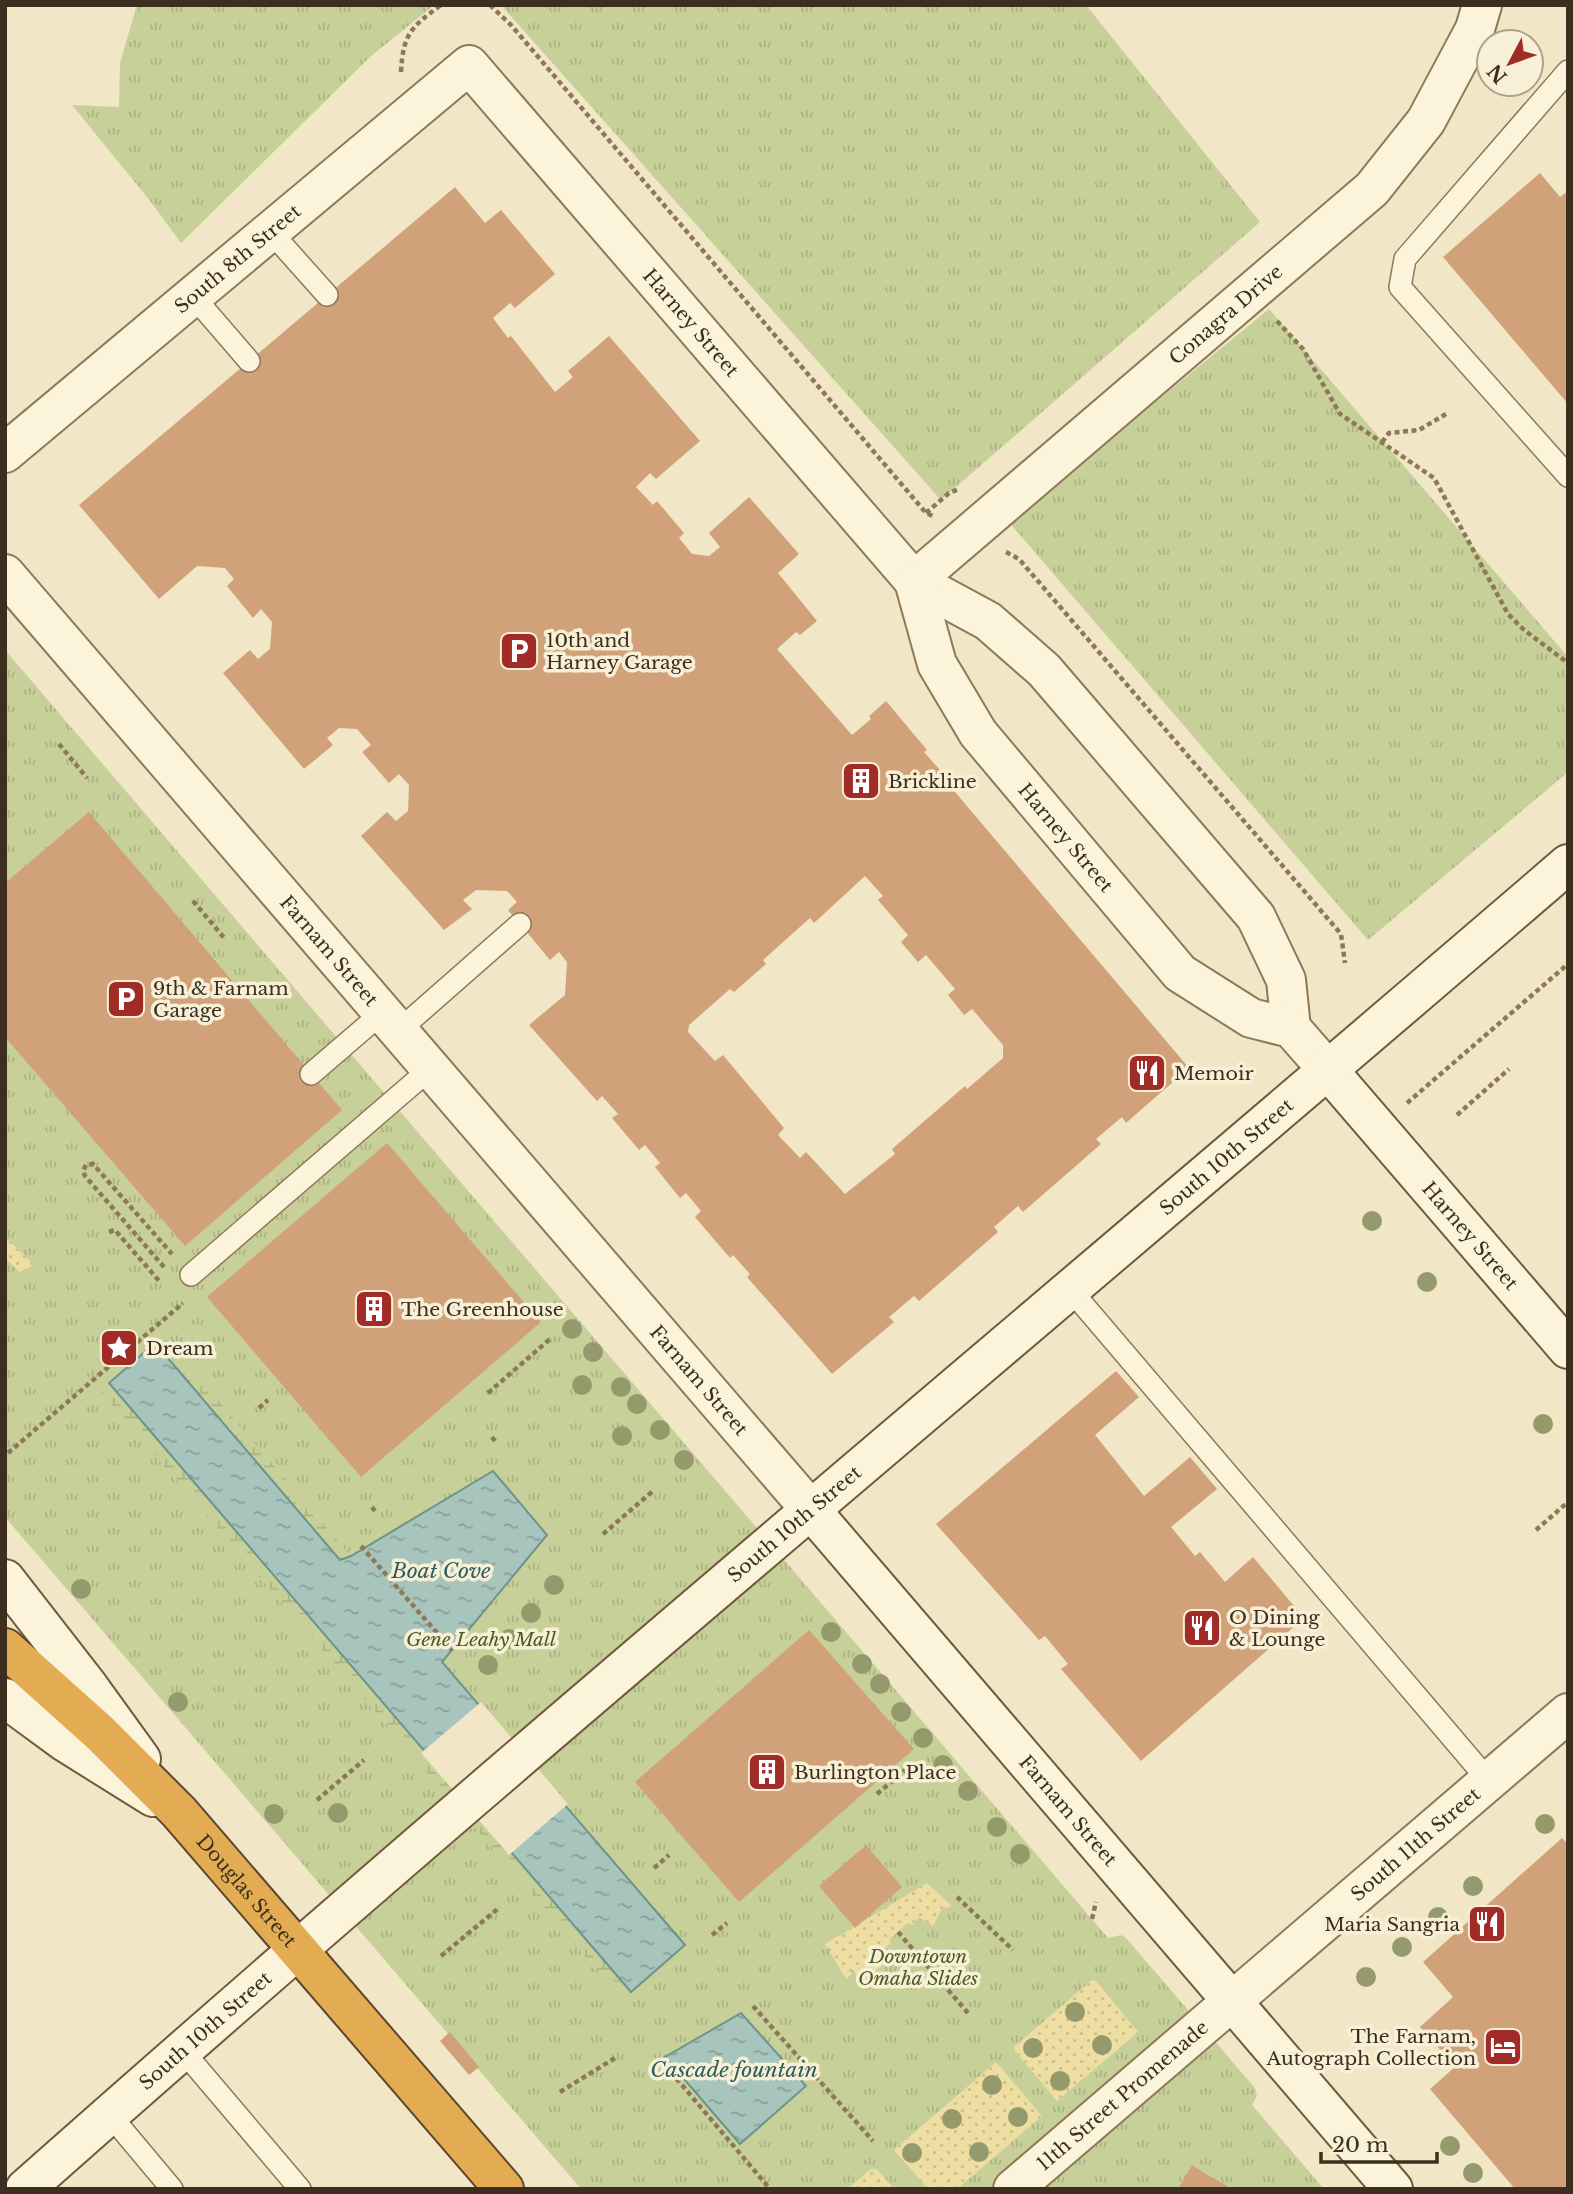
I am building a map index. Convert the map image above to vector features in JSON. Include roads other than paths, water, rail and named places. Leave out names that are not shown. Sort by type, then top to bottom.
[{"type":"highway","points":[[5,1647],[81,1715],[179,1812]]},
{"type":"highway","name":"Douglas Street","points":[[179,1812],[504,2189]]},
{"type":"street","name":"Conagra Drive","points":[[914,581],[1371,189],[1426,121],[1475,29],[1482,5]]},
{"type":"street","name":"South 8th Street","points":[[5,453],[469,65]]},
{"type":"street","name":"Harney Street","points":[[469,65],[914,581],[988,621],[1044,670],[1256,917],[1286,980],[1292,1028],[1568,1349]]},
{"type":"street","name":"Farnam Street","points":[[5,574],[1393,2189]]},
{"type":"street","name":"Harney Street","points":[[914,581],[937,664],[978,733],[1180,973],[1251,1018],[1292,1028]]},
{"type":"street","name":"South 10th Street","points":[[44,2183],[110,2115],[298,1950],[679,1621],[1568,864]]},
{"type":"street","name":"Douglas Street","points":[[5,1579],[89,1687],[179,1812]]},
{"type":"street","points":[[5,1698],[72,1746],[179,1812]]},
{"type":"street","name":"South 11th Street","points":[[1232,2001],[1568,1713]]},
{"type":"street","name":"11th Street Promenade","points":[[1013,2189],[1232,2001]]},
{"type":"lane","points":[[1568,71],[1405,259],[1400,287],[1568,476]]},
{"type":"lane","points":[[270,231],[327,295]]},
{"type":"lane","points":[[193,296],[249,361]]},
{"type":"lane","points":[[311,1074],[390,1023],[520,924]]},
{"type":"lane","points":[[181,1276],[430,1069]]},
{"type":"lane","points":[[1069,1288],[1489,1781]]},
{"type":"lane","points":[[183,2051],[300,2189]]},
{"type":"lane","points":[[110,2115],[172,2189]]},
{"type":"water","name":"Boat Cove","points":[[155,1343],[340,1560],[493,1471],[547,1535],[442,1662],[685,1945],[631,1992],[109,1383]]},
{"type":"water","name":"Cascade fountain","points":[[741,2013],[806,2086],[740,2144],[665,2057]]},
{"type":"place","name":"10th and Harney Garage","points":[[519,651]]},
{"type":"place","name":"Brickline","points":[[861,781]]},
{"type":"place","name":"9th & Farnam Garage","points":[[126,999]]},
{"type":"place","name":"Memoir","points":[[1147,1073]]},
{"type":"place","name":"The Greenhouse","points":[[374,1309]]},
{"type":"place","name":"Dream","points":[[119,1348]]},
{"type":"place","name":"O Dining & Lounge","points":[[1202,1628]]},
{"type":"place","name":"Burlington Place","points":[[767,1772]]},
{"type":"place","name":"Maria Sangria","points":[[1487,1924]]},
{"type":"place","name":"The Farnam, Autograph Collection","points":[[1503,2047]]},
{"type":"park label","name":"Gene Leahy Mall","points":[[481,1639]]},
{"type":"park label","name":"Downtown Omaha Slides","points":[[918,1967]]}]
